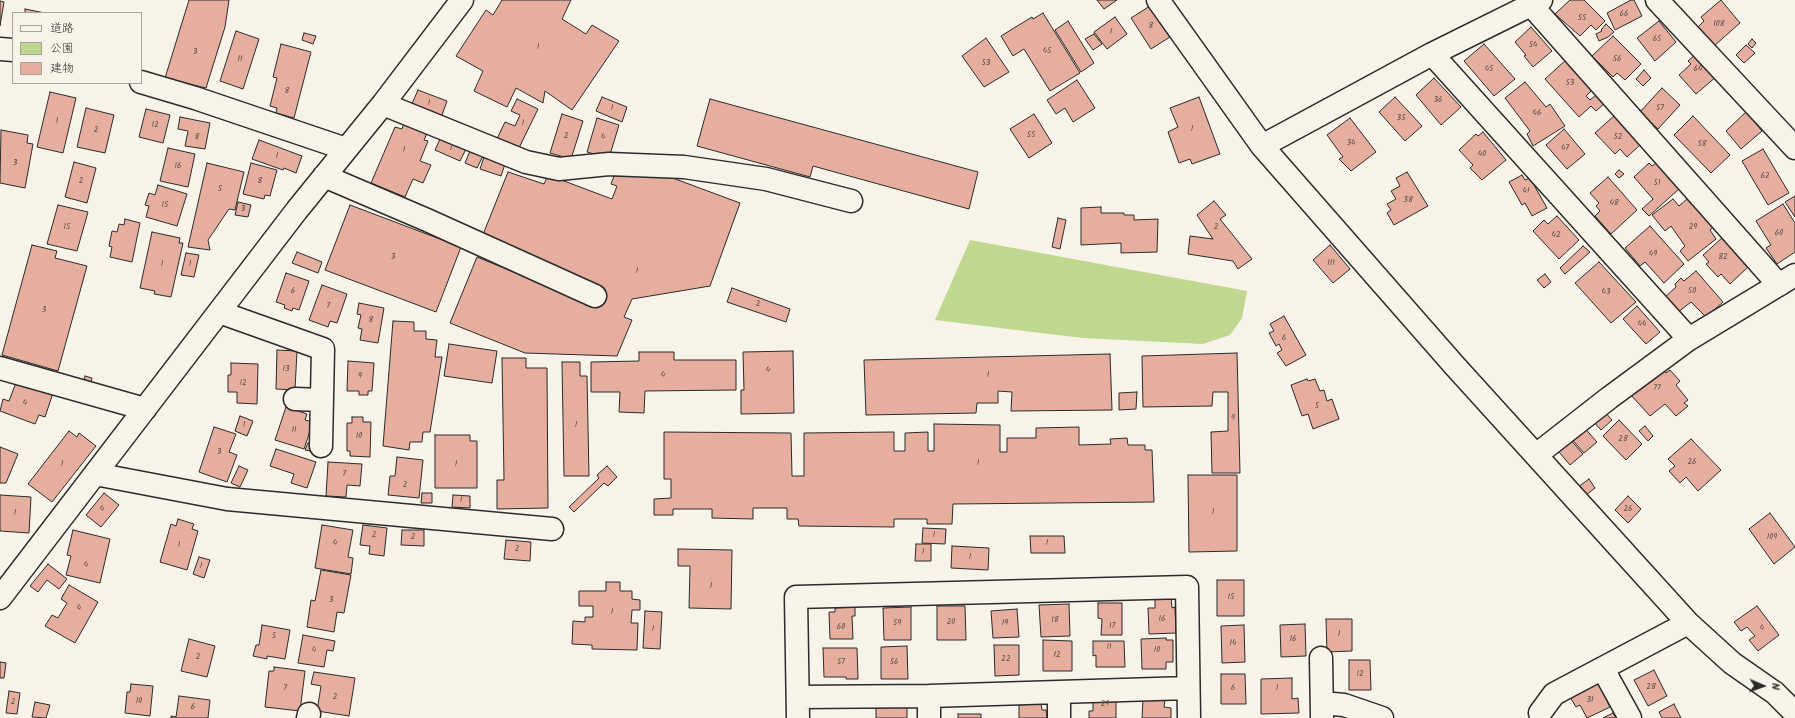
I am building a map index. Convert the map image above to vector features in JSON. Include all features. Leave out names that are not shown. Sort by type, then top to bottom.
[{"type":"street","points":[[0,598],[324,176],[383,104],[462,0]]},
{"type":"street","points":[[1158,0],[1262,146],[1454,365],[1688,623],[1732,662],[1775,693],[1795,714]]},
{"type":"street","points":[[1657,0],[1795,148]]},
{"type":"street","points":[[1262,146],[1432,54],[1536,3],[1787,280],[1689,339],[1609,398],[1536,455]]},
{"type":"street","points":[[0,49],[12,50]]},
{"type":"street","points":[[1432,54],[1689,339]]},
{"type":"street","points":[[142,82],[195,98],[346,149]]},
{"type":"street","points":[[383,104],[526,162],[559,169],[609,164],[684,167],[766,179],[851,201]]},
{"type":"street","points":[[324,176],[427,220],[595,296]]},
{"type":"street","points":[[219,312],[322,349],[321,446]]},
{"type":"street","points":[[0,368],[145,409]]},
{"type":"street","points":[[295,399],[321,400]]},
{"type":"street","points":[[95,474],[227,499],[552,530]]},
{"type":"street","points":[[1188,688],[929,696],[798,708],[796,597],[1187,587],[1189,718]]},
{"type":"street","points":[[1536,716],[1554,694],[1688,623]]},
{"type":"street","points":[[1321,658],[1322,710],[1344,705],[1382,718]]},
{"type":"street","points":[[1603,669],[1630,718]]},
{"type":"street","points":[[1058,692],[1059,718]]},
{"type":"street","points":[[929,696],[929,718]]},
{"type":"green space","points":[[970,240],[1247,291],[1242,318],[1230,335],[1203,344],[1082,338],[935,320]]},
{"type":"building","points":[[189,0],[229,0],[225,27],[206,88],[165,78]]},
{"type":"building","points":[[502,0],[571,0],[562,19],[586,34],[592,25],[619,41],[572,110],[545,91],[543,103],[516,88],[507,107],[474,91],[483,71],[456,56],[486,10],[493,15]]},
{"type":"building","points":[[1097,0],[1117,0],[1104,9]]},
{"type":"building","points":[[1570,0],[1584,0],[1605,21],[1596,30],[1591,25],[1580,36],[1555,14]]},
{"type":"building","points":[[1631,0],[1634,0],[1642,16],[1615,30],[1607,13]]},
{"type":"building","points":[[1721,0],[1740,23],[1714,46],[1698,27],[1704,21],[1701,17]]},
{"type":"building","points":[[0,1],[4,2],[0,26]]},
{"type":"building","points":[[1150,6],[1170,37],[1151,49],[1131,18]]},
{"type":"building","points":[[25,9],[40,12],[25,12]]},
{"type":"building","points":[[1043,13],[1080,73],[1050,91],[1024,49],[1013,56],[1001,36],[1032,17],[1033,19]]},
{"type":"building","points":[[1115,17],[1127,34],[1107,49],[1094,32]]},
{"type":"building","points":[[1068,21],[1094,63],[1081,72],[1055,30]]},
{"type":"building","points":[[1659,21],[1676,42],[1655,61],[1637,38]]},
{"type":"building","points":[[1606,24],[1614,32],[1608,37],[1599,41],[1596,34],[1602,31],[1601,30]]},
{"type":"building","points":[[1531,27],[1552,51],[1533,67],[1524,56],[1526,55],[1515,42]]},
{"type":"building","points":[[236,31],[259,39],[243,89],[220,81]]},
{"type":"building","points":[[304,33],[316,36],[313,44],[302,40]]},
{"type":"building","points":[[1094,34],[1102,44],[1093,50],[1085,39]]},
{"type":"building","points":[[1613,36],[1641,64],[1625,80],[1617,73],[1613,77],[1592,56]]},
{"type":"building","points":[[986,38],[1009,72],[984,87],[962,56]]},
{"type":"building","points":[[1752,39],[1756,43],[1752,48],[1748,44]]},
{"type":"building","points":[[281,44],[311,52],[294,118],[276,113],[277,108],[270,106],[277,78],[273,77]]},
{"type":"building","points":[[1484,44],[1515,79],[1494,96],[1464,61]]},
{"type":"building","points":[[1746,45],[1755,53],[1744,63],[1736,55]]},
{"type":"building","points":[[1696,54],[1717,76],[1696,94],[1679,75],[1691,64],[1688,61]]},
{"type":"building","points":[[1567,59],[1594,88],[1586,96],[1590,100],[1597,94],[1605,103],[1596,111],[1591,106],[1579,117],[1545,79]]},
{"type":"building","points":[[1644,70],[1651,78],[1643,86],[1636,79]]},
{"type":"building","points":[[1434,78],[1461,107],[1441,125],[1416,95]]},
{"type":"building","points":[[1077,80],[1095,108],[1073,122],[1065,108],[1056,114],[1047,100]]},
{"type":"building","points":[[1525,82],[1546,107],[1550,104],[1565,126],[1533,146],[1527,134],[1530,131],[1505,98]]},
{"type":"building","points":[[1662,88],[1680,105],[1658,129],[1640,112]]},
{"type":"building","points":[[418,90],[447,101],[441,118],[411,106]]},
{"type":"building","points":[[50,92],[76,98],[63,153],[37,147]]},
{"type":"building","points":[[602,97],[627,107],[622,122],[596,111]]},
{"type":"building","points":[[1199,97],[1220,154],[1192,164],[1190,159],[1179,163],[1168,132],[1178,127],[1170,108]]},
{"type":"building","points":[[1395,97],[1422,126],[1405,141],[1379,112]]},
{"type":"building","points":[[517,99],[538,109],[517,152],[496,141],[505,122],[515,126],[520,115],[511,111]]},
{"type":"building","points":[[710,99],[978,172],[969,209],[813,166],[810,177],[697,146]]},
{"type":"building","points":[[86,108],[114,115],[105,153],[77,147]]},
{"type":"building","points":[[146,109],[170,115],[163,143],[139,137]]},
{"type":"building","points":[[1746,112],[1762,131],[1741,149],[1726,131]]},
{"type":"building","points":[[562,114],[583,121],[571,159],[550,153]]},
{"type":"building","points":[[1034,114],[1052,143],[1029,158],[1010,129]]},
{"type":"building","points":[[1615,115],[1641,144],[1627,157],[1620,149],[1615,154],[1595,133]]},
{"type":"building","points":[[1693,116],[1730,155],[1711,173],[1674,135]]},
{"type":"building","points":[[180,117],[210,123],[205,149],[185,146],[188,131],[178,129]]},
{"type":"building","points":[[597,118],[619,125],[609,158],[587,152]]},
{"type":"building","points":[[1350,118],[1376,152],[1351,171],[1339,159],[1343,157],[1327,135]]},
{"type":"building","points":[[404,123],[427,133],[424,140],[428,141],[420,161],[431,165],[423,183],[413,179],[405,197],[371,183],[395,127],[402,129]]},
{"type":"building","points":[[1564,129],[1585,154],[1567,169],[1546,145]]},
{"type":"building","points":[[1,130],[28,135],[27,143],[33,144],[25,188],[0,183]]},
{"type":"building","points":[[1483,132],[1506,160],[1482,180],[1470,168],[1473,165],[1459,150],[1476,134],[1478,136]]},
{"type":"building","points":[[441,137],[466,149],[460,161],[435,150]]},
{"type":"building","points":[[259,140],[302,156],[296,173],[252,159]]},
{"type":"building","points":[[168,148],[195,154],[188,187],[160,181]]},
{"type":"building","points":[[1763,149],[1789,193],[1768,205],[1742,161]]},
{"type":"building","points":[[470,151],[483,156],[477,168],[465,163]]},
{"type":"building","points":[[485,154],[506,161],[501,176],[480,169]]},
{"type":"building","points":[[1659,161],[1673,176],[1670,179],[1679,189],[1649,216],[1642,209],[1653,199],[1634,177],[1649,163],[1652,166]]},
{"type":"building","points":[[74,162],[96,168],[87,203],[65,197]]},
{"type":"building","points":[[207,163],[244,172],[235,210],[229,209],[208,240],[210,250],[188,247]]},
{"type":"building","points":[[251,163],[277,170],[270,196],[265,195],[264,199],[243,194]]},
{"type":"building","points":[[1619,170],[1624,174],[1619,178],[1615,174]]},
{"type":"building","points":[[508,172],[544,184],[548,175],[612,199],[617,186],[611,184],[614,176],[670,177],[740,203],[710,286],[632,299],[624,317],[632,320],[617,356],[525,353],[450,323],[477,257],[597,306],[482,237]]},
{"type":"building","points":[[1407,172],[1428,206],[1394,225],[1387,213],[1391,210],[1387,204],[1396,199],[1391,191],[1400,186],[1396,178]]},
{"type":"building","points":[[1522,175],[1525,180],[1530,178],[1547,208],[1532,216],[1525,203],[1522,205],[1509,182]]},
{"type":"building","points":[[1608,177],[1637,210],[1611,234],[1595,216],[1600,211],[1596,206],[1599,203],[1590,193]]},
{"type":"building","points":[[158,185],[187,194],[177,226],[146,217],[149,206],[145,205],[149,193],[155,195]]},
{"type":"building","points":[[1795,196],[1795,217],[1785,202]]},
{"type":"building","points":[[1673,199],[1679,206],[1687,199],[1691,204],[1695,201],[1715,226],[1710,230],[1716,239],[1688,261],[1680,251],[1685,246],[1671,226],[1665,231],[1652,215]]},
{"type":"building","points":[[1214,201],[1226,215],[1220,219],[1252,259],[1238,269],[1233,261],[1188,254],[1190,236],[1213,239],[1197,215]]},
{"type":"building","points":[[238,202],[251,205],[248,217],[235,215]]},
{"type":"building","points":[[1783,204],[1795,223],[1795,252],[1777,264],[1766,248],[1771,245],[1756,221]]},
{"type":"building","points":[[58,205],[88,212],[77,251],[47,244]]},
{"type":"building","points":[[350,205],[461,247],[436,312],[325,270]]},
{"type":"building","points":[[1101,207],[1101,213],[1124,213],[1124,215],[1134,215],[1134,220],[1158,219],[1157,252],[1121,253],[1121,243],[1081,245],[1081,208]]},
{"type":"building","points":[[1557,216],[1579,240],[1559,259],[1533,231],[1544,220],[1548,224]]},
{"type":"building","points":[[1058,218],[1066,220],[1060,249],[1052,247]]},
{"type":"building","points":[[125,219],[140,223],[132,262],[110,257],[112,247],[109,246],[112,231],[117,232],[119,224],[124,225]]},
{"type":"building","points":[[1650,226],[1684,264],[1664,283],[1645,262],[1640,266],[1625,248]]},
{"type":"building","points":[[152,232],[180,238],[179,243],[183,243],[171,297],[154,294],[155,291],[140,288]]},
{"type":"building","points":[[1722,238],[1748,267],[1730,284],[1721,274],[1718,277],[1706,264],[1709,262],[1703,255]]},
{"type":"building","points":[[32,245],[57,251],[55,258],[87,266],[58,371],[2,355]]},
{"type":"building","points":[[1330,245],[1350,269],[1333,283],[1313,260]]},
{"type":"building","points":[[1583,246],[1590,252],[1565,274],[1560,268]]},
{"type":"building","points":[[297,252],[322,262],[318,273],[292,263]]},
{"type":"building","points":[[186,253],[199,255],[194,277],[181,275]]},
{"type":"building","points":[[1599,262],[1636,302],[1611,323],[1575,283]]},
{"type":"building","points":[[1696,271],[1723,302],[1706,317],[1691,302],[1677,313],[1664,298],[1676,287],[1675,284],[1681,278],[1684,281]]},
{"type":"building","points":[[286,273],[309,281],[299,310],[293,308],[292,311],[284,308],[285,305],[276,302]]},
{"type":"building","points":[[1545,274],[1551,282],[1544,288],[1537,280]]},
{"type":"building","points":[[322,285],[347,294],[337,323],[330,321],[328,327],[309,320]]},
{"type":"building","points":[[732,288],[790,309],[786,322],[727,302]]},
{"type":"building","points":[[359,303],[384,308],[378,343],[360,340],[362,329],[358,328],[361,315],[357,314]]},
{"type":"building","points":[[1637,306],[1660,332],[1646,344],[1623,319]]},
{"type":"building","points":[[1284,316],[1306,355],[1286,366],[1277,353],[1282,350],[1279,344],[1276,346],[1269,333],[1274,331],[1270,324]]},
{"type":"building","points":[[393,321],[414,322],[414,331],[426,331],[426,339],[437,340],[435,357],[442,357],[430,432],[423,432],[422,442],[410,442],[409,450],[383,446]]},
{"type":"building","points":[[449,344],[497,351],[492,383],[444,376]]},
{"type":"building","points":[[277,350],[297,351],[295,390],[276,389]]},
{"type":"building","points":[[793,351],[794,413],[741,414],[741,390],[744,390],[743,352]]},
{"type":"building","points":[[639,352],[674,352],[674,360],[736,360],[736,390],[645,391],[644,413],[619,412],[620,392],[591,392],[591,362],[639,361]]},
{"type":"building","points":[[1237,353],[1240,473],[1212,473],[1211,432],[1228,431],[1228,392],[1213,392],[1212,406],[1143,407],[1142,356]]},
{"type":"building","points":[[1110,354],[1112,410],[1011,411],[1012,392],[998,391],[998,403],[977,403],[976,413],[866,415],[864,360]]},
{"type":"building","points":[[502,358],[526,358],[526,368],[547,368],[548,508],[497,509],[497,480],[504,480]]},
{"type":"building","points":[[348,361],[374,363],[372,391],[368,391],[368,395],[359,395],[359,391],[347,391]]},
{"type":"building","points":[[562,362],[580,362],[580,376],[587,376],[589,476],[564,476]]},
{"type":"building","points":[[231,363],[258,364],[257,404],[237,403],[237,392],[228,392],[228,375],[231,375]]},
{"type":"building","points":[[1663,368],[1666,373],[1670,370],[1680,381],[1676,385],[1688,400],[1684,403],[1688,406],[1676,416],[1665,404],[1650,416],[1630,394]]},
{"type":"building","points":[[85,376],[92,378],[91,383],[84,382]]},
{"type":"building","points":[[1307,379],[1308,381],[1315,379],[1320,391],[1324,390],[1327,401],[1332,399],[1339,419],[1313,429],[1308,414],[1302,416],[1291,385]]},
{"type":"building","points":[[17,380],[53,393],[45,417],[39,415],[35,424],[0,411],[3,399],[9,401]]},
{"type":"building","points":[[1137,392],[1136,409],[1119,410],[1119,393]]},
{"type":"building","points":[[286,407],[307,414],[305,420],[313,422],[304,449],[275,440]]},
{"type":"building","points":[[1603,410],[1612,420],[1601,430],[1592,420]]},
{"type":"building","points":[[240,416],[253,421],[247,436],[235,431]]},
{"type":"building","points":[[352,417],[363,417],[363,422],[371,422],[370,457],[350,456],[350,451],[347,451],[347,423],[352,423]]},
{"type":"building","points":[[1619,420],[1642,444],[1626,460],[1603,436]]},
{"type":"building","points":[[934,424],[1000,425],[1000,452],[1007,452],[1007,438],[1036,438],[1036,428],[1079,427],[1079,445],[1111,444],[1110,439],[1127,438],[1128,445],[1145,445],[1145,450],[1152,450],[1154,502],[953,504],[952,524],[927,524],[927,519],[894,519],[894,527],[799,526],[798,519],[787,519],[787,508],[753,508],[753,519],[712,518],[712,509],[673,509],[673,515],[654,515],[654,499],[671,498],[671,479],[664,479],[664,432],[791,433],[792,476],[804,476],[804,433],[894,432],[894,451],[905,451],[905,433],[928,432],[928,451],[934,451]]},
{"type":"building","points":[[1581,424],[1597,442],[1584,453],[1568,435]]},
{"type":"building","points":[[1645,426],[1653,436],[1648,441],[1639,431]]},
{"type":"building","points":[[214,427],[236,434],[229,452],[237,455],[227,482],[199,472]]},
{"type":"building","points":[[69,431],[77,437],[79,433],[96,446],[52,502],[28,484]]},
{"type":"building","points":[[435,435],[470,435],[470,441],[477,441],[477,488],[435,488]]},
{"type":"building","points":[[1567,436],[1583,454],[1570,465],[1554,446]]},
{"type":"building","points":[[1691,439],[1721,470],[1698,491],[1686,477],[1680,483],[1669,471],[1675,466],[1668,459]]},
{"type":"building","points":[[308,443],[312,445],[310,451],[305,450]]},
{"type":"building","points":[[0,447],[18,454],[6,483],[0,483]]},
{"type":"building","points":[[276,449],[316,462],[307,488],[291,483],[294,474],[270,466]]},
{"type":"building","points":[[397,457],[423,460],[419,498],[388,495],[390,476],[395,476]]},
{"type":"building","points":[[328,462],[362,464],[360,486],[347,485],[346,497],[326,496]]},
{"type":"building","points":[[239,466],[248,470],[240,487],[231,483]]},
{"type":"building","points":[[607,466],[617,477],[608,486],[604,483],[574,512],[569,507],[599,478],[597,475]]},
{"type":"building","points":[[1188,475],[1237,475],[1237,551],[1189,552]]},
{"type":"building","points":[[1589,479],[1595,488],[1585,496],[1578,487]]},
{"type":"building","points":[[104,493],[119,505],[101,527],[86,515]]},
{"type":"building","points":[[422,493],[432,493],[432,503],[421,503]]},
{"type":"building","points":[[0,495],[31,497],[29,533],[0,531]]},
{"type":"building","points":[[453,495],[470,496],[470,508],[452,507]]},
{"type":"building","points":[[1628,496],[1641,509],[1628,523],[1615,510]]},
{"type":"building","points":[[1770,513],[1795,547],[1774,564],[1749,529]]},
{"type":"building","points":[[178,519],[194,524],[192,529],[198,531],[187,570],[160,562],[171,524],[176,526]]},
{"type":"building","points":[[322,525],[353,530],[348,557],[353,558],[351,574],[315,568]]},
{"type":"building","points":[[363,525],[387,528],[384,556],[369,554],[370,546],[360,545]]},
{"type":"building","points":[[923,528],[946,529],[945,544],[922,543]]},
{"type":"building","points":[[73,530],[110,539],[100,583],[66,575],[71,556],[67,555]]},
{"type":"building","points":[[402,530],[424,530],[424,546],[401,545]]},
{"type":"building","points":[[1030,536],[1064,536],[1065,553],[1031,553]]},
{"type":"building","points":[[506,540],[531,542],[530,561],[504,559]]},
{"type":"building","points":[[916,544],[931,544],[931,561],[915,561]]},
{"type":"building","points":[[952,546],[989,548],[988,570],[951,568]]},
{"type":"building","points":[[678,549],[732,550],[731,609],[689,608],[690,566],[678,566]]},
{"type":"building","points":[[199,557],[210,560],[204,578],[193,574]]},
{"type":"building","points":[[48,564],[67,579],[59,589],[47,580],[38,592],[30,586]]},
{"type":"building","points":[[321,570],[351,575],[344,613],[337,612],[334,632],[307,627],[311,600],[315,601]]},
{"type":"building","points":[[1217,580],[1244,580],[1244,616],[1217,616]]},
{"type":"building","points":[[606,582],[620,582],[620,591],[632,591],[632,599],[640,600],[640,610],[632,610],[631,623],[638,623],[637,650],[592,649],[592,645],[572,644],[573,621],[585,622],[585,617],[593,617],[593,606],[579,606],[579,591],[606,591]]},
{"type":"building","points":[[69,585],[98,602],[75,643],[45,626],[52,615],[58,618],[67,603],[61,599]]},
{"type":"building","points":[[1171,597],[1172,608],[1175,607],[1176,633],[1149,634],[1148,608],[1155,608],[1155,598]]},
{"type":"building","points":[[1098,603],[1122,603],[1122,635],[1101,635],[1102,619],[1098,618]]},
{"type":"building","points":[[1069,604],[1070,636],[1041,637],[1039,605]]},
{"type":"building","points":[[937,606],[965,606],[966,640],[937,640]]},
{"type":"building","points":[[1757,606],[1779,635],[1758,651],[1749,640],[1755,636],[1747,627],[1741,631],[1734,622]]},
{"type":"building","points":[[855,607],[855,616],[852,616],[853,639],[830,639],[829,612],[835,612],[835,608]]},
{"type":"building","points":[[911,607],[911,640],[884,640],[883,608]]},
{"type":"building","points":[[1017,609],[1019,637],[993,638],[991,611]]},
{"type":"building","points":[[645,611],[662,612],[660,649],[643,648]]},
{"type":"building","points":[[1326,619],[1352,619],[1352,651],[1327,652]]},
{"type":"building","points":[[1305,624],[1306,656],[1281,657],[1280,625]]},
{"type":"building","points":[[262,625],[290,630],[285,659],[267,656],[267,659],[253,656],[256,645],[259,645]]},
{"type":"building","points":[[1244,625],[1245,662],[1222,663],[1221,626]]},
{"type":"building","points":[[303,635],[335,641],[333,651],[327,650],[324,667],[298,663]]},
{"type":"building","points":[[1166,638],[1166,640],[1173,640],[1173,662],[1166,662],[1166,669],[1142,669],[1141,639]]},
{"type":"building","points":[[189,639],[215,646],[207,677],[181,671]]},
{"type":"building","points":[[1043,640],[1072,641],[1072,671],[1043,671]]},
{"type":"building","points":[[1093,641],[1124,641],[1125,667],[1096,667],[1096,655],[1093,656]]},
{"type":"building","points":[[994,645],[1019,645],[1019,675],[995,676]]},
{"type":"building","points":[[907,646],[908,679],[881,679],[881,647]]},
{"type":"building","points":[[823,648],[857,648],[858,679],[846,679],[846,677],[824,677]]},
{"type":"building","points":[[1349,660],[1370,660],[1371,690],[1349,690]]},
{"type":"building","points":[[0,662],[6,663],[4,678],[0,678]]},
{"type":"building","points":[[274,667],[305,671],[300,711],[265,707],[269,671],[274,671]]},
{"type":"building","points":[[1654,670],[1667,696],[1648,706],[1634,680]]},
{"type":"building","points":[[314,672],[355,678],[349,716],[317,711],[321,686],[311,684]]},
{"type":"building","points":[[1221,674],[1245,674],[1246,704],[1221,704]]},
{"type":"building","points":[[1292,678],[1292,699],[1298,698],[1299,713],[1261,714],[1261,679]]},
{"type":"building","points":[[1598,683],[1610,707],[1587,718],[1580,705],[1576,707],[1570,697]]},
{"type":"building","points":[[131,684],[153,686],[150,716],[125,713],[127,692],[130,692]]},
{"type":"building","points":[[9,691],[20,693],[17,714],[6,713]]},
{"type":"building","points":[[179,696],[210,700],[208,718],[171,718],[171,716],[176,717]]},
{"type":"building","points":[[1116,699],[1116,718],[1089,718],[1089,711],[1093,711],[1093,700]]},
{"type":"building","points":[[1143,700],[1165,700],[1164,707],[1171,708],[1171,718],[1142,718]]},
{"type":"building","points":[[35,702],[50,705],[46,718],[32,717]]},
{"type":"building","points":[[1041,704],[1042,710],[1046,710],[1047,718],[1019,718],[1019,705]]},
{"type":"building","points":[[1674,704],[1681,718],[1662,718],[1659,712]]},
{"type":"building","points":[[876,706],[907,706],[907,718],[876,718]]},
{"type":"building","points":[[1613,713],[1616,718],[1603,718]]},
{"type":"building","points":[[958,714],[981,714],[981,718],[958,718]]}]
